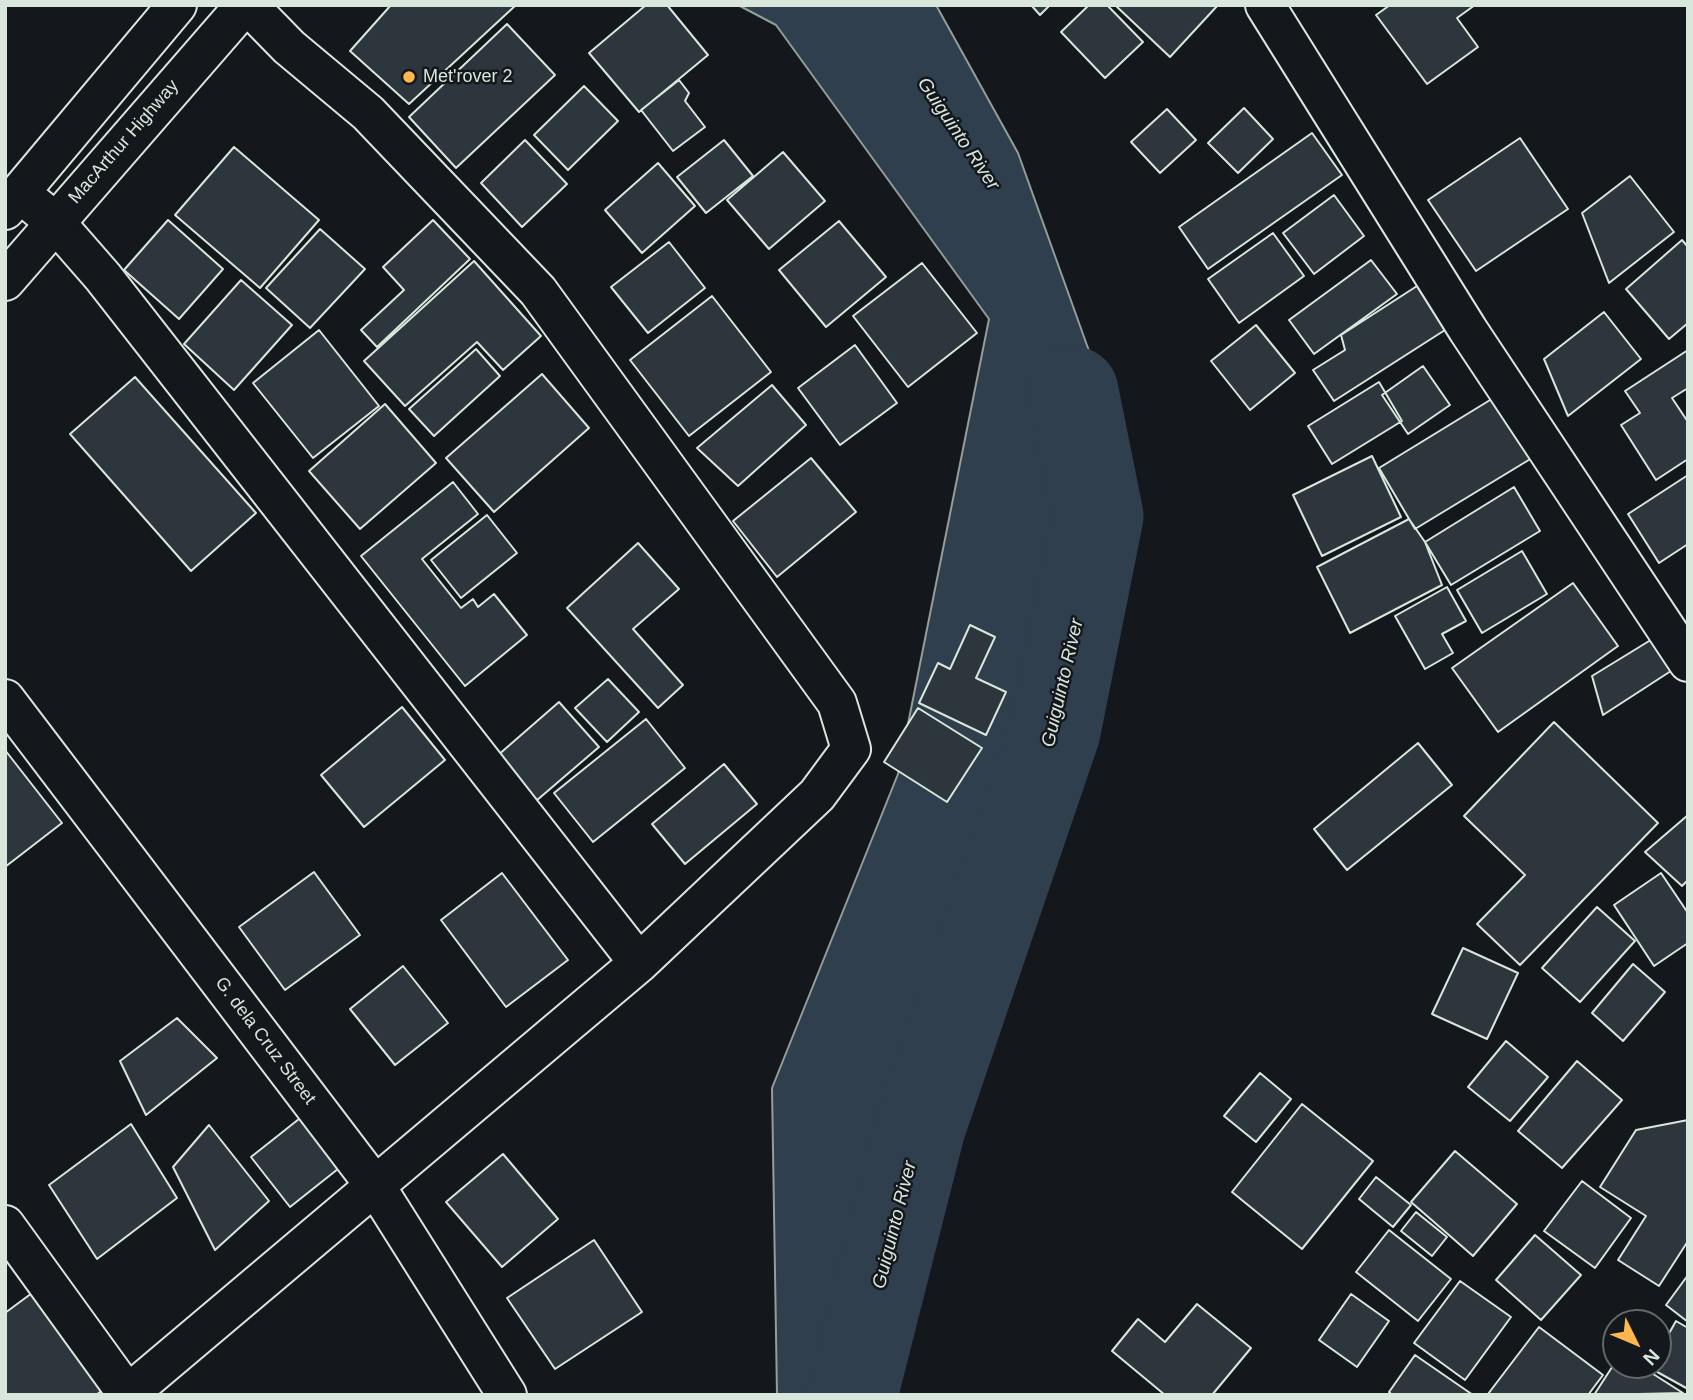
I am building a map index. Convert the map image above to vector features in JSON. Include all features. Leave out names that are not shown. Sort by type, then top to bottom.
[{"type":"main road","points":[[177,5],[13,201],[55,222],[103,277],[639,963]]},
{"type":"main road","points":[[5,1225],[128,1395],[639,963],[817,795],[851,749],[838,703],[538,291],[368,113],[289,47],[247,5]]},
{"type":"main road","name":"MacArthur Highway","points":[[5,281],[247,5]]},
{"type":"main road","points":[[1265,5],[1468,330],[1688,662]]},
{"type":"main road","name":"G. dela Cruz Street","points":[[5,699],[376,1187],[506,1395]]},
{"type":"water","points":[[738,5],[936,5],[1018,153],[1121,440],[943,1019],[834,1288],[821,1395],[777,1395],[772,1088],[898,774],[989,319],[776,25]]},
{"type":"building","name":"Met'rover 2","points":[[391,5],[516,5],[409,104],[350,51]]},
{"type":"building","points":[[646,5],[667,5],[708,55],[639,112],[589,53]]},
{"type":"building","points":[[1031,5],[1050,5],[1040,15]]},
{"type":"building","points":[[1089,5],[1107,5],[1143,42],[1105,78],[1061,32]]},
{"type":"building","points":[[1115,5],[1218,5],[1170,57]]},
{"type":"building","points":[[1390,5],[1475,5],[1457,18],[1478,47],[1427,84],[1376,15]]},
{"type":"building","points":[[507,24],[555,75],[456,168],[409,117]]},
{"type":"building","points":[[679,80],[689,93],[685,101],[705,127],[673,151],[641,110]]},
{"type":"building","points":[[584,86],[618,121],[568,170],[534,135]]},
{"type":"building","points":[[1244,108],[1273,139],[1238,173],[1208,143]]},
{"type":"building","points":[[1167,109],[1196,140],[1160,173],[1131,142]]},
{"type":"building","points":[[1312,133],[1342,175],[1208,269],[1179,227]]},
{"type":"building","points":[[1520,138],[1568,209],[1476,271],[1428,200]]},
{"type":"building","points":[[525,140],[567,184],[522,227],[481,183]]},
{"type":"building","points":[[724,140],[753,176],[706,213],[677,177]]},
{"type":"building","points":[[234,147],[319,220],[260,288],[175,215]]},
{"type":"building","points":[[783,152],[825,201],[769,249],[727,200]]},
{"type":"building","points":[[658,163],[695,206],[642,253],[605,210]]},
{"type":"building","points":[[1630,176],[1674,232],[1609,283],[1582,213]]},
{"type":"building","points":[[1334,195],[1364,236],[1314,274],[1283,233]]},
{"type":"building","points":[[168,220],[223,269],[179,319],[124,270]]},
{"type":"building","points":[[433,220],[470,259],[377,347],[361,330],[404,290],[383,267]]},
{"type":"building","points":[[839,221],[886,277],[826,327],[779,270]]},
{"type":"building","points":[[320,229],[365,269],[310,328],[266,288]]},
{"type":"building","points":[[1273,233],[1304,276],[1239,323],[1208,279]]},
{"type":"building","points":[[1682,240],[1688,247],[1688,323],[1669,339],[1626,289]]},
{"type":"building","points":[[669,242],[705,288],[648,333],[611,287]]},
{"type":"building","points":[[1371,260],[1397,294],[1314,354],[1289,320]]},
{"type":"building","points":[[474,261],[541,336],[503,370],[477,342],[405,406],[364,361]]},
{"type":"building","points":[[922,263],[977,333],[908,387],[853,316]]},
{"type":"building","points":[[241,280],[292,325],[234,390],[184,344]]},
{"type":"building","points":[[1417,286],[1445,330],[1334,401],[1313,370],[1345,350],[1341,335]]},
{"type":"building","points":[[712,296],[771,372],[689,436],[630,360]]},
{"type":"building","points":[[1604,312],[1641,359],[1568,416],[1544,359]]},
{"type":"building","points":[[1256,325],[1295,373],[1250,410],[1211,361]]},
{"type":"building","points":[[319,330],[379,406],[313,458],[253,383]]},
{"type":"building","points":[[855,345],[897,403],[840,445],[798,388]]},
{"type":"building","points":[[476,349],[500,376],[434,436],[409,409]]},
{"type":"building","points":[[1688,350],[1688,388],[1672,398],[1688,422],[1688,459],[1656,480],[1621,425],[1640,413],[1625,391]]},
{"type":"building","points":[[1423,366],[1450,405],[1408,434],[1382,395]]},
{"type":"building","points":[[542,374],[589,428],[494,512],[446,458]]},
{"type":"building","points":[[135,377],[256,513],[191,571],[70,434]]},
{"type":"building","points":[[1379,382],[1402,421],[1332,464],[1308,426]]},
{"type":"building","points":[[772,385],[806,425],[738,486],[697,448]]},
{"type":"building","points":[[1495,397],[1532,458],[1415,529],[1379,468]]},
{"type":"building","points":[[385,404],[436,463],[360,529],[309,471]]},
{"type":"building","points":[[1372,456],[1401,517],[1322,556],[1293,495]]},
{"type":"building","points":[[811,458],[856,512],[777,577],[733,521]]},
{"type":"building","points":[[1688,475],[1688,544],[1659,563],[1628,514]]},
{"type":"building","points":[[453,482],[478,514],[422,559],[461,608],[473,599],[478,607],[494,594],[527,635],[465,686],[361,556]]},
{"type":"building","points":[[1514,487],[1540,531],[1451,585],[1425,542]]},
{"type":"building","points":[[487,515],[517,553],[461,598],[431,560]]},
{"type":"building","points":[[1409,519],[1425,542],[1442,585],[1350,633],[1317,567]]},
{"type":"building","points":[[638,543],[679,589],[633,629],[683,685],[658,708],[567,608]]},
{"type":"building","points":[[1522,551],[1547,594],[1482,633],[1457,590]]},
{"type":"building","points":[[1573,583],[1618,646],[1498,732],[1452,668]]},
{"type":"building","points":[[1447,587],[1466,621],[1442,634],[1453,653],[1425,669],[1395,616]]},
{"type":"building","points":[[970,625],[995,637],[976,678],[1006,692],[986,735],[919,703],[938,663],[950,669]]},
{"type":"building","points":[[1654,638],[1674,669],[1603,715],[1592,676]]},
{"type":"building","points":[[608,679],[639,712],[607,742],[575,708]]},
{"type":"building","points":[[559,702],[599,747],[536,801],[497,756]]},
{"type":"building","points":[[402,707],[445,760],[364,827],[321,775]]},
{"type":"building","points":[[918,708],[982,748],[947,802],[884,762]]},
{"type":"building","points":[[646,719],[685,768],[593,842],[554,793]]},
{"type":"building","points":[[1554,722],[1658,823],[1520,965],[1477,924],[1525,875],[1464,816]]},
{"type":"building","points":[[1418,743],[1452,785],[1347,870],[1314,829]]},
{"type":"building","points":[[5,750],[62,823],[5,867]]},
{"type":"building","points":[[724,764],[757,804],[685,864],[652,824]]},
{"type":"building","points":[[1688,815],[1688,880],[1682,886],[1645,852]]},
{"type":"building","points":[[314,872],[360,935],[285,990],[239,927]]},
{"type":"building","points":[[502,873],[568,960],[506,1007],[441,920]]},
{"type":"building","points":[[1661,873],[1688,913],[1688,943],[1654,966],[1614,905]]},
{"type":"building","points":[[1597,907],[1635,941],[1580,1002],[1542,968]]},
{"type":"building","points":[[1463,948],[1518,973],[1487,1039],[1432,1014]]},
{"type":"building","points":[[1633,964],[1665,992],[1623,1041],[1592,1013]]},
{"type":"building","points":[[403,966],[448,1023],[395,1065],[350,1009]]},
{"type":"building","points":[[177,1018],[217,1058],[146,1115],[120,1061]]},
{"type":"building","points":[[1506,1041],[1548,1077],[1510,1121],[1468,1087]]},
{"type":"building","points":[[1577,1061],[1622,1100],[1562,1168],[1518,1131]]},
{"type":"building","points":[[1260,1073],[1291,1099],[1256,1142],[1224,1116]]},
{"type":"building","points":[[1302,1104],[1373,1161],[1302,1249],[1232,1192]]},
{"type":"building","points":[[304,1115],[343,1165],[290,1207],[251,1157]]},
{"type":"building","points":[[1688,1120],[1688,1241],[1659,1286],[1618,1260],[1646,1216],[1600,1187],[1636,1130]]},
{"type":"building","points":[[131,1124],[177,1198],[97,1259],[49,1185]]},
{"type":"building","points":[[209,1125],[269,1201],[215,1250],[173,1167]]},
{"type":"building","points":[[1455,1151],[1517,1204],[1473,1256],[1411,1202]]},
{"type":"building","points":[[503,1154],[558,1219],[502,1267],[446,1202]]},
{"type":"building","points":[[1376,1177],[1411,1205],[1393,1227],[1359,1199]]},
{"type":"building","points":[[1582,1181],[1631,1218],[1595,1268],[1544,1231]]},
{"type":"building","points":[[1416,1212],[1447,1237],[1432,1256],[1401,1231]]},
{"type":"building","points":[[1389,1230],[1451,1279],[1418,1321],[1356,1272]]},
{"type":"building","points":[[1535,1235],[1581,1275],[1541,1320],[1496,1280]]},
{"type":"building","points":[[594,1240],[642,1312],[555,1369],[507,1298]]},
{"type":"building","points":[[1688,1275],[1688,1322],[1666,1305]]},
{"type":"building","points":[[1460,1281],[1511,1317],[1465,1380],[1414,1343]]},
{"type":"building","points":[[32,1293],[104,1389],[96,1395],[5,1395],[5,1313]]},
{"type":"building","points":[[1351,1294],[1389,1321],[1357,1367],[1319,1340]]},
{"type":"building","points":[[1197,1304],[1251,1348],[1212,1395],[1165,1395],[1112,1351],[1138,1319],[1165,1342]]},
{"type":"building","points":[[1676,1321],[1688,1328],[1688,1389],[1670,1379],[1672,1328]]},
{"type":"building","points":[[1539,1327],[1602,1374],[1588,1395],[1488,1394]]},
{"type":"building","points":[[1415,1355],[1473,1395],[1392,1395],[1389,1392]]},
{"type":"building","points":[[1604,1379],[1661,1379],[1683,1393],[1594,1395]]},
{"type":"waterway","name":"Guiguinto River","points":[[852,1395],[920,1127],[1055,731],[1098,516],[1073,392]]},
{"type":"place","name":"Met'rover 2","points":[[409,77]]}]
